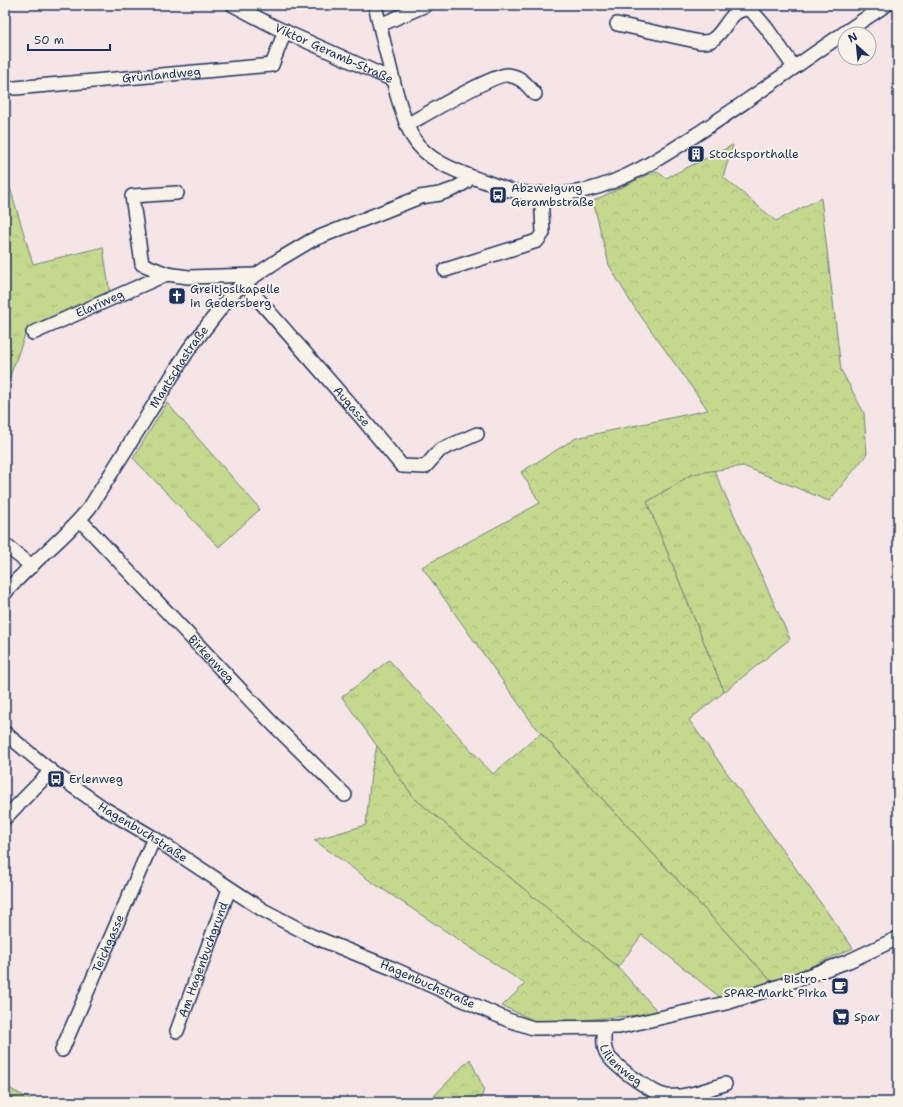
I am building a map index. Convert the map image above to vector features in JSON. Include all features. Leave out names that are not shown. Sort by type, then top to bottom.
[{"type":"street","name":"Viktor Geramb-Straße","points":[[233,5],[285,31],[393,80],[407,125],[413,137],[424,151],[448,167],[509,190],[541,193],[570,192],[589,189],[615,180],[652,163],[740,106],[794,67],[886,5]]},
{"type":"street","points":[[374,5],[393,80]]},
{"type":"street","points":[[380,25],[426,5]]},
{"type":"street","points":[[617,24],[700,42],[711,41],[724,28],[735,12],[743,9],[750,9],[765,26],[794,67]]},
{"type":"street","name":"Grünlandweg","points":[[15,88],[272,65],[285,31]]},
{"type":"street","points":[[407,125],[482,84],[506,75],[520,78],[535,94]]},
{"type":"street","name":"Mantschastraße","points":[[5,593],[80,520],[90,507],[189,349],[232,295],[244,284],[255,275],[312,240],[420,197],[440,194],[454,189],[466,182],[469,176]]},
{"type":"street","points":[[177,193],[132,196],[142,264],[167,274],[188,277],[255,275]]},
{"type":"street","points":[[446,270],[537,242],[543,233],[541,193]]},
{"type":"street","name":"Elariweg","points":[[33,333],[167,274]]},
{"type":"street","name":"Augasse","points":[[244,284],[402,466],[424,467],[440,450],[477,434]]},
{"type":"street","name":"Birkenweg","points":[[80,520],[271,722],[345,795]]},
{"type":"street","points":[[5,545],[32,566]]},
{"type":"street","name":"Hagenbuchstraße","points":[[5,733],[51,770],[105,809],[154,838],[229,889],[263,910],[312,936],[394,968],[508,1020],[533,1028],[619,1027],[726,1003],[774,988],[849,961],[898,938]]},
{"type":"street","points":[[5,818],[51,770]]},
{"type":"street","name":"Teichgasse","points":[[62,1050],[154,838]]},
{"type":"street","name":"Am Hagenbuchgrund","points":[[177,1031],[229,889]]},
{"type":"street","name":"Lilienweg","points":[[605,1027],[603,1044],[607,1055],[620,1068],[659,1094],[674,1096],[690,1094],[725,1084]]},
{"type":"green space","points":[[733,145],[723,177],[776,221],[821,198],[841,370],[864,413],[867,454],[829,501],[743,466],[692,474],[647,502],[724,692],[689,720],[853,948],[773,983],[533,724],[422,567],[540,503],[521,472],[576,438],[708,410],[630,301],[609,265],[593,201],[656,171],[666,178]]},
{"type":"green space","points":[[5,171],[33,264],[103,247],[110,295],[25,335],[5,390]]},
{"type":"green space","points":[[167,403],[260,509],[219,547],[133,458]]},
{"type":"green space","points":[[714,470],[790,639],[724,692],[647,502],[692,474]]},
{"type":"green space","points":[[389,660],[493,774],[541,733],[773,983],[721,998],[642,935],[618,967],[414,798],[342,697]]},
{"type":"green space","points":[[377,746],[414,798],[618,967],[659,1013],[542,1024],[502,1006],[525,984],[369,880],[314,840],[366,825],[371,773]]},
{"type":"green space","points":[[470,1059],[484,1089],[480,1102],[428,1102]]},
{"type":"green space","points":[[5,1086],[35,1102],[5,1102]]},
{"type":"place","name":"Stocksporthalle","points":[[696,154]]},
{"type":"place","name":"Abzweigung Gerambstraße","points":[[498,195]]},
{"type":"place","name":"Greitjoslkapelle in Gedersberg","points":[[177,296]]},
{"type":"place","name":"Erlenweg","points":[[56,779]]},
{"type":"place","name":"Bistro - SPAR-Markt Pirka","points":[[840,986]]},
{"type":"place","name":"Spar","points":[[841,1017]]}]
